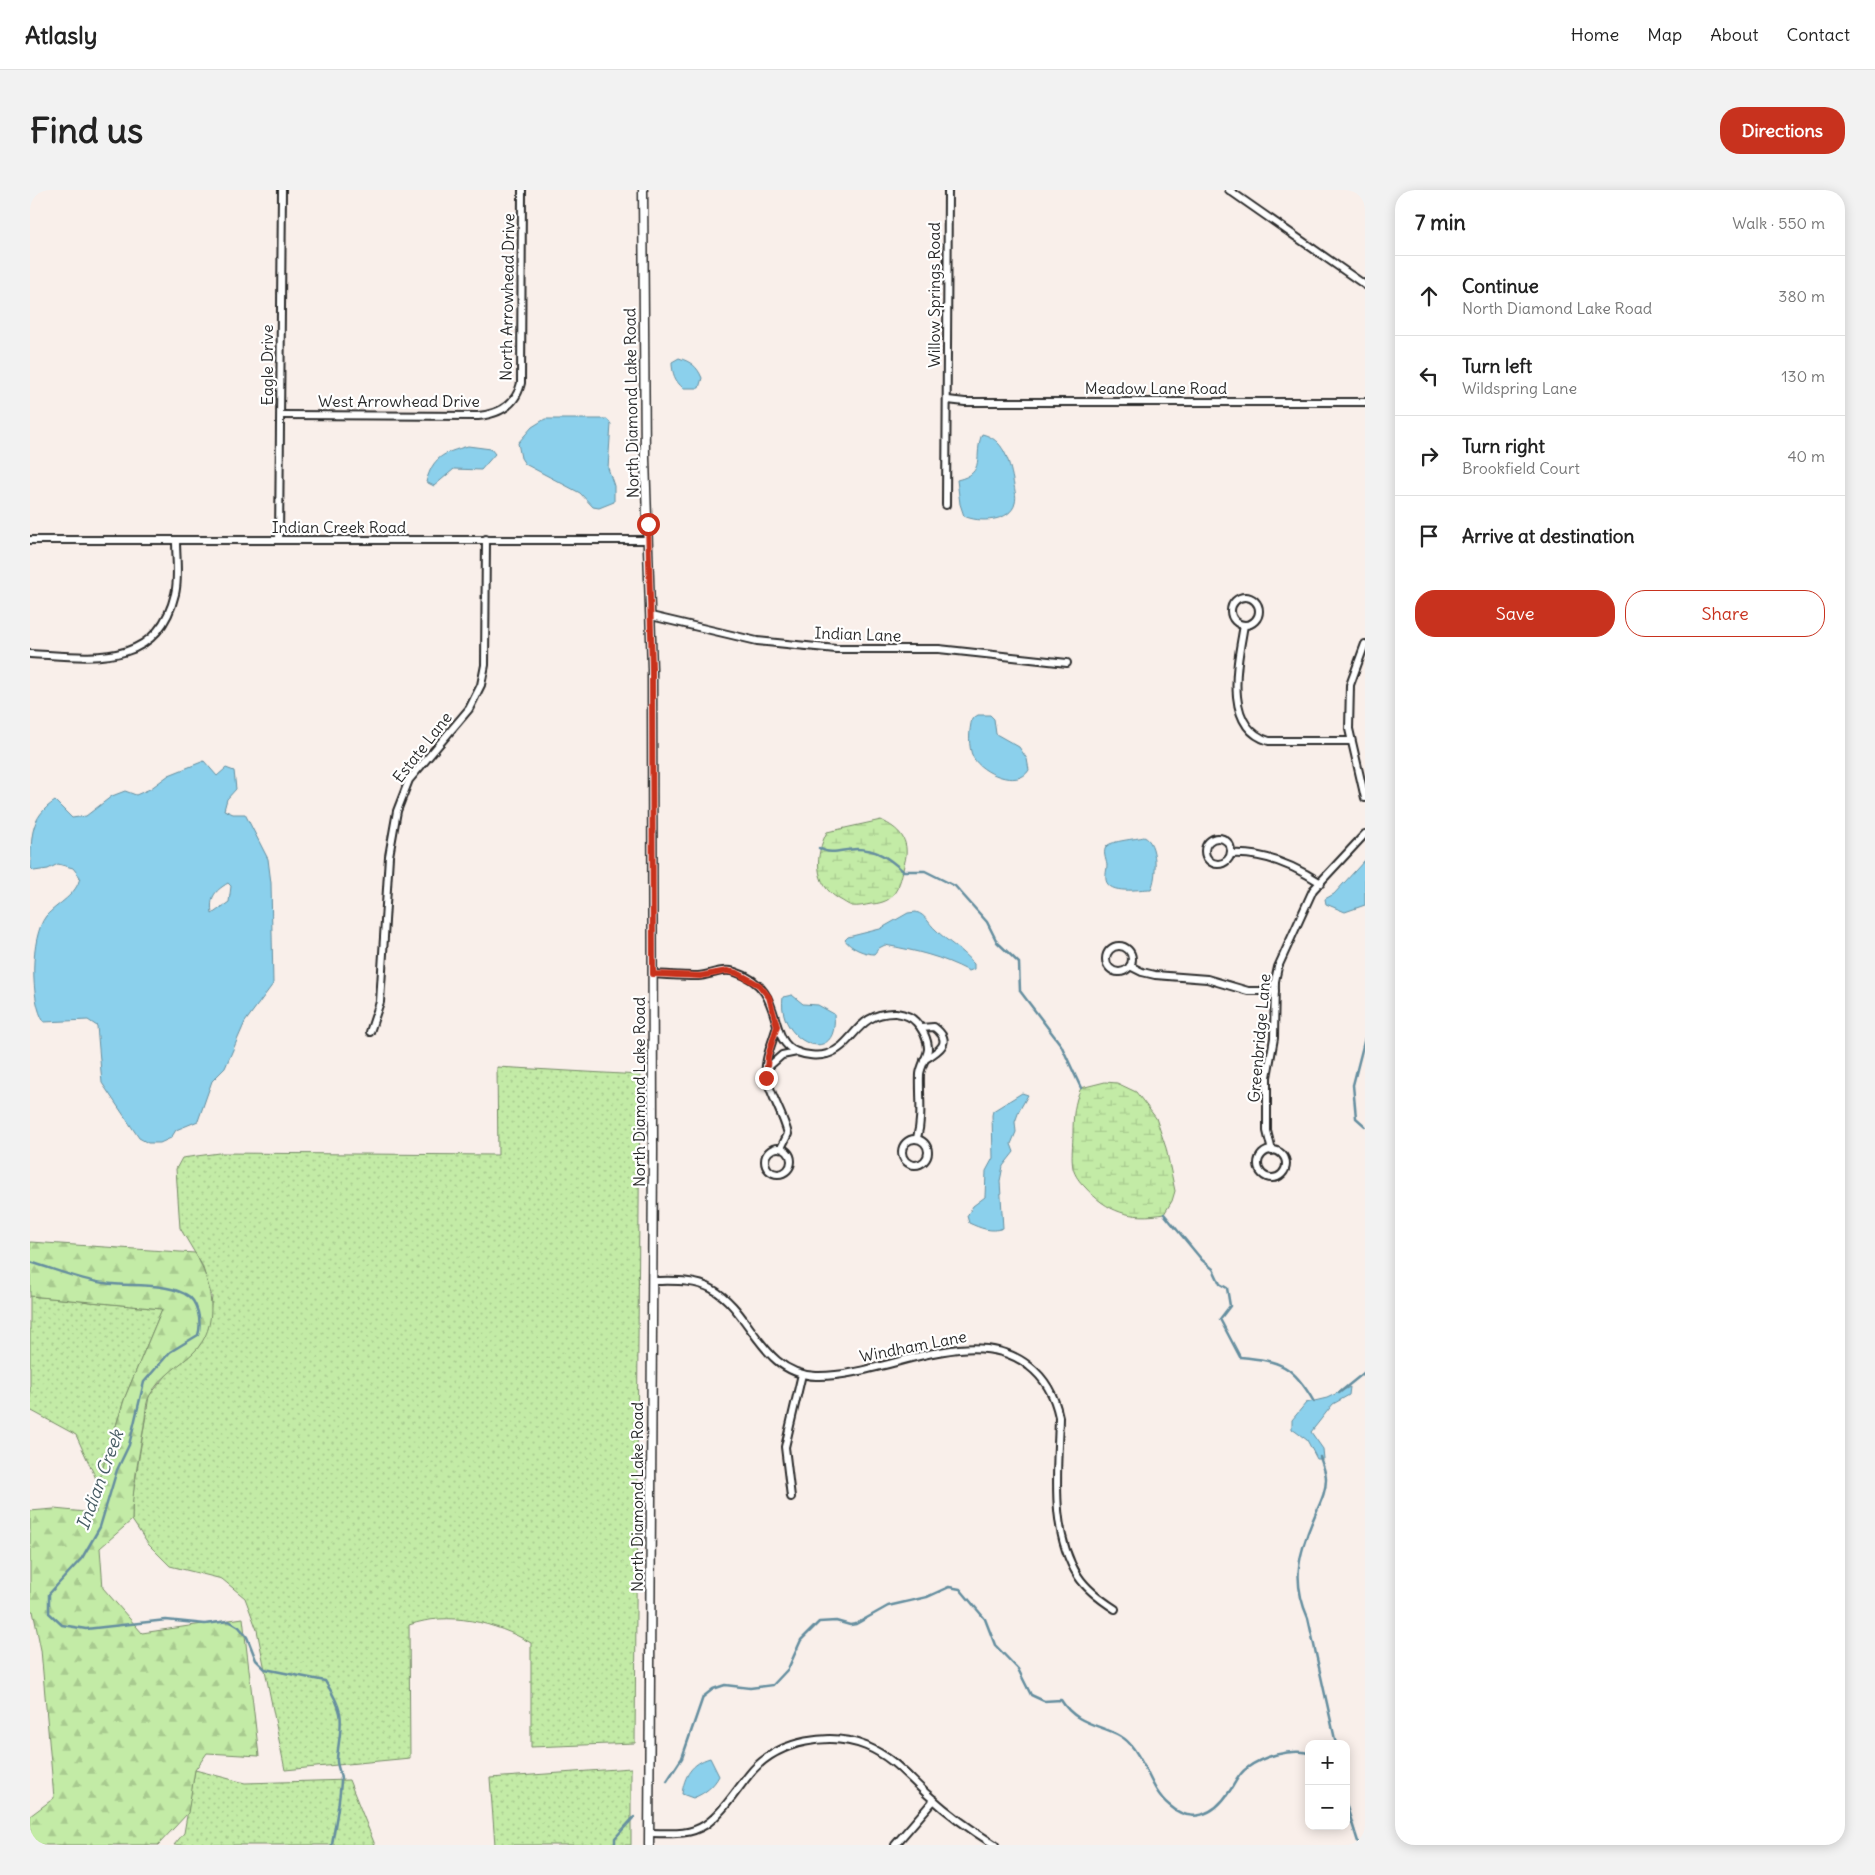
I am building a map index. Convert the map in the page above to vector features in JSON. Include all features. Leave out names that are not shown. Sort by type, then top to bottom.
[{"type":"street","name":"Eagle Drive","points":[[279,540],[282,190]]},
{"type":"street","name":"North Arrowhead Drive","points":[[512,401],[521,383],[522,190]]},
{"type":"street","name":"North Diamond Lake Road","points":[[643,190],[645,458],[651,616],[653,974],[649,1845]]},
{"type":"street","name":"Willow Springs Road","points":[[946,505],[948,190]]},
{"type":"street","points":[[1229,190],[1365,284]]},
{"type":"street","name":"Meadow Lane Road","points":[[948,400],[965,402],[1365,402]]},
{"type":"street","name":"West Arrowhead Drive","points":[[281,415],[478,416],[501,411],[512,401]]},
{"type":"street","name":"Estate Lane","points":[[370,1032],[380,1002],[390,856],[397,811],[409,780],[462,719],[481,685],[485,665],[486,539]]},
{"type":"street","name":"Indian Creek Road","points":[[30,540],[648,540]]},
{"type":"street","points":[[30,654],[109,657],[143,644],[162,624],[172,603],[177,584],[176,541]]},
{"type":"street","points":[[1244,597],[1256,603],[1259,612],[1253,623],[1244,625],[1233,618],[1231,610],[1235,601],[1244,597]]},
{"type":"street","name":"Indian Lane","points":[[651,616],[757,641],[836,649],[888,651],[939,649],[1067,663]]},
{"type":"street","points":[[1244,625],[1238,665],[1238,707],[1245,726],[1258,738],[1269,741],[1351,741]]},
{"type":"street","points":[[1365,644],[1350,685],[1351,741],[1362,770],[1365,798]]},
{"type":"street","name":"Greenbridge Lane","points":[[1272,1151],[1267,1131],[1267,1077],[1274,1038],[1275,991],[1278,967],[1313,890],[1365,834]]},
{"type":"street","points":[[1216,838],[1224,839],[1230,846],[1231,854],[1223,864],[1214,864],[1207,858],[1206,846],[1216,838]]},
{"type":"street","points":[[1231,854],[1244,854],[1277,861],[1302,871],[1321,882]]},
{"type":"street","points":[[1115,947],[1127,950],[1131,957],[1130,966],[1120,972],[1112,970],[1106,964],[1108,952],[1115,947]]},
{"type":"street","points":[[1130,966],[1154,975],[1207,979],[1248,990],[1275,991]]},
{"type":"street","points":[[653,974],[700,976],[727,971],[737,973],[759,985],[769,997],[777,1026],[789,1047],[797,1052]]},
{"type":"street","points":[[766,1069],[782,1055],[797,1052],[817,1055],[827,1054],[836,1050],[877,1014],[902,1014],[913,1019],[922,1028],[928,1049],[920,1072],[920,1127],[917,1138]]},
{"type":"street","points":[[777,1026],[766,1069],[766,1078],[785,1121],[788,1134],[780,1148]]},
{"type":"street","points":[[922,1028],[934,1027],[942,1033],[944,1040],[938,1053],[924,1060]]},
{"type":"street","points":[[917,1138],[924,1142],[929,1153],[921,1164],[912,1165],[904,1159],[902,1151],[905,1143],[917,1138]]},
{"type":"street","points":[[780,1148],[788,1152],[791,1161],[785,1172],[777,1174],[766,1168],[764,1159],[772,1149],[780,1148]]},
{"type":"street","name":"Greenbridge Lane","points":[[1272,1151],[1280,1153],[1286,1165],[1280,1176],[1271,1178],[1260,1171],[1259,1162],[1263,1154],[1272,1151]]},
{"type":"street","name":"Windham Lane","points":[[652,1281],[692,1282],[720,1294],[730,1303],[761,1346],[783,1365],[802,1374],[816,1376],[840,1374],[958,1349],[984,1347],[997,1349],[1018,1357],[1043,1380],[1056,1405],[1059,1417],[1057,1504],[1066,1549],[1078,1576],[1095,1595],[1115,1609]]},
{"type":"street","points":[[791,1498],[785,1447],[802,1374]]},
{"type":"street","points":[[650,1833],[680,1833],[706,1824],[754,1768],[772,1754],[807,1741],[826,1739],[863,1745],[883,1754],[910,1775],[934,1800],[960,1822],[995,1845]]},
{"type":"street","points":[[895,1845],[934,1800]]},
{"type":"green space","points":[[881,820],[898,831],[906,847],[899,884],[891,898],[886,901],[862,906],[850,905],[831,893],[824,885],[819,869],[820,850],[823,841],[827,832]]},
{"type":"green space","points":[[497,1067],[640,1075],[635,1743],[531,1747],[531,1643],[487,1624],[456,1619],[440,1619],[409,1625],[410,1758],[285,1770],[257,1630],[245,1598],[222,1579],[170,1566],[148,1544],[132,1520],[132,1501],[149,1396],[171,1370],[195,1351],[208,1328],[212,1297],[202,1265],[180,1228],[176,1169],[182,1158],[219,1153],[498,1155]]},
{"type":"green space","points":[[1105,1082],[1117,1083],[1136,1092],[1156,1118],[1166,1148],[1175,1191],[1172,1201],[1164,1214],[1152,1216],[1130,1215],[1111,1208],[1093,1196],[1075,1174],[1072,1155],[1077,1099],[1081,1088]]},
{"type":"green space","points":[[30,1242],[195,1253],[206,1277],[209,1291],[211,1304],[210,1318],[208,1330],[202,1342],[193,1353],[159,1383],[148,1398],[134,1484],[132,1520],[100,1548],[103,1588],[142,1633],[243,1618],[259,1756],[207,1753],[195,1770],[188,1813],[158,1845],[30,1845],[30,1816],[54,1798],[41,1650],[33,1611],[30,1611],[30,1511],[54,1509],[96,1513],[98,1483],[125,1397],[162,1309],[30,1296]]},
{"type":"green space","points":[[30,1296],[162,1309],[125,1397],[98,1483],[76,1435],[30,1410]]},
{"type":"green space","points":[[631,1768],[631,1845],[495,1845],[490,1778]]},
{"type":"green space","points":[[195,1770],[245,1783],[349,1780],[375,1845],[174,1845],[184,1833]]},
{"type":"water","points":[[679,358],[690,363],[698,370],[702,378],[699,388],[683,388],[676,380],[672,362]]},
{"type":"water","points":[[545,419],[607,419],[611,424],[608,468],[614,486],[614,502],[599,508],[593,507],[580,493],[525,464],[521,458],[518,443],[532,427]]},
{"type":"water","points":[[982,434],[996,441],[1004,452],[1016,497],[1012,509],[1007,514],[993,519],[977,520],[964,516],[960,504],[957,480],[966,477],[976,468]]},
{"type":"water","points":[[468,446],[491,449],[495,454],[481,470],[454,469],[434,486],[426,482],[432,467],[440,457]]},
{"type":"water","points":[[978,715],[990,715],[994,719],[996,734],[1019,747],[1027,759],[1029,770],[1024,776],[1017,778],[1000,777],[977,763],[970,748],[970,728],[972,719]]},
{"type":"water","points":[[204,761],[217,776],[226,768],[234,771],[236,789],[227,799],[224,810],[233,814],[245,814],[268,859],[271,883],[273,984],[245,1022],[225,1068],[212,1081],[198,1121],[176,1130],[171,1138],[160,1143],[148,1143],[139,1138],[102,1083],[97,1026],[88,1020],[44,1022],[39,1012],[34,985],[37,938],[46,916],[71,894],[80,877],[73,868],[58,864],[48,869],[34,871],[31,868],[31,847],[36,821],[47,807],[55,801],[72,818],[86,816],[112,796],[125,791],[136,795],[150,789],[169,775]],"holes":[[[228,883],[231,886],[229,902],[212,914],[212,900],[216,893]]]},
{"type":"water","points":[[1144,837],[1149,840],[1154,853],[1155,869],[1151,889],[1125,890],[1108,885],[1105,855],[1107,846],[1124,840]]},
{"type":"water","points":[[1365,860],[1365,905],[1345,912],[1326,904],[1325,899],[1334,894]]},
{"type":"water","points":[[916,912],[925,917],[941,935],[960,950],[974,964],[974,969],[969,971],[948,961],[908,949],[885,945],[874,954],[866,953],[854,948],[845,940],[848,937],[880,929],[908,913]]},
{"type":"water","points":[[792,995],[803,1004],[818,1005],[834,1014],[833,1031],[828,1041],[819,1045],[808,1043],[789,1026],[783,1013],[783,997]]},
{"type":"water","points":[[1022,1093],[1028,1095],[1015,1122],[1016,1132],[1011,1144],[1014,1152],[1003,1166],[1000,1181],[1003,1228],[990,1230],[982,1228],[969,1223],[967,1216],[973,1206],[985,1197],[986,1171],[993,1158],[993,1111]]},
{"type":"water","points":[[1350,1387],[1349,1395],[1333,1404],[1311,1432],[1323,1449],[1324,1459],[1317,1459],[1307,1440],[1292,1429],[1292,1420],[1306,1403],[1327,1398]]},
{"type":"water","points":[[710,1758],[719,1776],[714,1783],[705,1792],[693,1798],[682,1794],[690,1771],[698,1763]]},
{"type":"waterway","points":[[819,848],[828,852],[864,849],[887,858],[903,871],[925,871],[955,886],[987,922],[997,942],[1019,963],[1020,991],[1061,1045],[1081,1088]]},
{"type":"waterway","points":[[1365,1038],[1353,1085],[1356,1118],[1365,1126]]},
{"type":"waterway","points":[[1164,1214],[1202,1260],[1213,1269],[1220,1284],[1227,1288],[1230,1306],[1220,1319],[1240,1357],[1276,1363],[1284,1367],[1299,1380],[1314,1402]]},
{"type":"waterway","name":"Indian Creek","points":[[30,1262],[95,1282],[156,1286],[176,1290],[185,1294],[193,1301],[199,1318],[198,1335],[170,1352],[144,1382],[129,1445],[117,1470],[100,1527],[82,1558],[49,1594],[49,1613],[62,1625],[86,1629],[166,1620],[205,1624],[229,1621],[239,1627],[247,1637],[256,1660],[265,1669],[325,1681],[337,1702],[341,1718],[337,1761],[341,1777],[339,1805],[332,1845]]},
{"type":"waterway","points":[[1339,1393],[1365,1372]]},
{"type":"waterway","points":[[1320,1457],[1325,1470],[1326,1484],[1301,1554],[1299,1578],[1300,1591],[1308,1618],[1335,1740]]},
{"type":"waterway","name":"Indian Creek","points":[[667,1781],[682,1758],[703,1697],[713,1689],[725,1685],[750,1688],[773,1685],[788,1669],[801,1640],[819,1622],[836,1621],[850,1625],[856,1624],[888,1606],[927,1597],[949,1587],[960,1589],[985,1619],[995,1645],[1018,1669],[1031,1695],[1044,1701],[1061,1700],[1068,1710],[1077,1717],[1123,1738],[1136,1751],[1157,1791],[1177,1811],[1186,1815],[1202,1815],[1216,1807],[1241,1773],[1253,1764],[1276,1754],[1305,1752]]},
{"type":"waterway","name":"Indian Creek","points":[[615,1845],[615,1838],[634,1817]]},
{"type":"waterway","name":"Indian Creek","points":[[1350,1817],[1359,1845]]},
{"type":"route","points":[[648,524],[652,669],[653,974],[700,976],[727,971],[737,973],[759,985],[769,997],[777,1026],[768,1056],[766,1078]]}]
